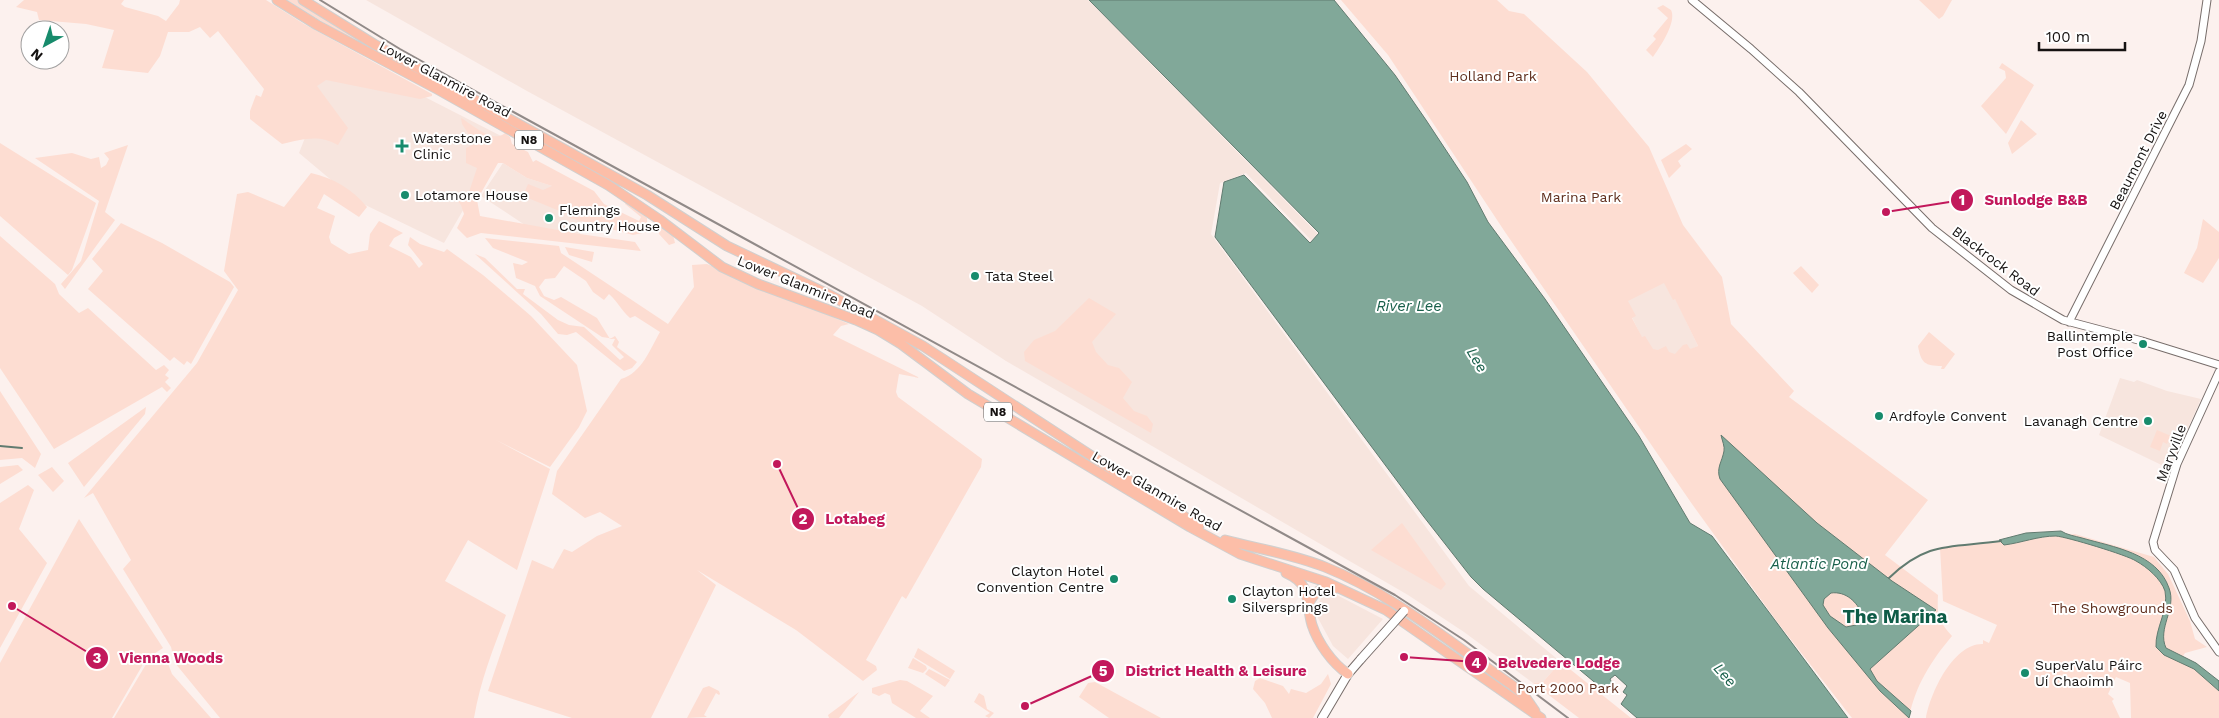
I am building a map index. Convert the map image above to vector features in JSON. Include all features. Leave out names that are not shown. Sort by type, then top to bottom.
[{"type":"highway","name":"Lower Glanmire Road","points":[[277,0],[317,25],[445,93],[608,185],[660,220],[722,267],[758,284],[878,330],[901,344],[968,394],[1165,513],[1240,554],[1326,582],[1386,610]]},
{"type":"highway","name":"Lower Glanmire Road","points":[[303,0],[374,44],[647,195],[727,246],[830,295],[923,346],[1170,508],[1225,540],[1257,555],[1354,590],[1386,610],[1538,716]]},
{"type":"highway","points":[[1225,540],[1283,552],[1325,567],[1370,589],[1404,610],[1524,695],[1538,716]]},
{"type":"highway","name":"N8","points":[[1240,554],[1293,576],[1305,589],[1316,636],[1336,663],[1348,674]]},
{"type":"highway","points":[[1309,603],[1312,596],[1324,588],[1347,592]]},
{"type":"main road","points":[[1322,718],[1348,674],[1404,610]]},
{"type":"street","name":"Blackrock Road","points":[[1692,0],[1799,92],[1944,239],[2017,294],[2044,311],[2069,322],[2142,340],[2219,365]]},
{"type":"street","name":"Beaumont Drive","points":[[2069,322],[2189,85],[2201,42],[2207,0]]},
{"type":"street","name":"Maryville","points":[[2219,372],[2177,464],[2155,533],[2153,546],[2174,570],[2196,620],[2219,652]]},
{"type":"shaded area","points":[[366,0],[1088,0],[1318,234],[1311,240],[1246,173],[1220,183],[1211,234],[1469,586],[1556,658],[1556,667],[1543,682],[1533,683],[1464,632],[1408,595],[1006,361],[922,306],[527,91]]},
{"type":"shaded area","name":"Waterstone Clinic","points":[[331,49],[505,138],[444,243],[355,200],[299,153],[316,110],[315,71]]},
{"type":"shaded area","points":[[503,163],[527,178],[571,192],[582,220],[580,234],[525,225],[481,196]]},
{"type":"shaded area","points":[[1665,277],[1698,346],[1655,366],[1623,298]]},
{"type":"shaded area","name":"Lavanagh Centre","points":[[2120,378],[2134,382],[2137,380],[2167,391],[2201,399],[2177,452],[2172,470],[2099,435]]},
{"type":"shaded area","points":[[1335,594],[1383,619],[1348,659],[1333,646],[1318,618],[1318,604],[1323,595]]},
{"type":"green space","points":[[24,0],[124,0],[121,4],[125,7],[158,16],[166,21],[180,0],[266,0],[304,24],[432,94],[432,96],[420,99],[326,80],[317,86],[348,128],[338,145],[317,139],[304,139],[282,144],[250,119],[250,111],[256,95],[261,97],[264,89],[218,31],[210,38],[200,27],[189,32],[168,32],[160,56],[148,73],[102,68],[114,30],[70,23],[70,20],[39,20],[37,12],[16,7]]},
{"type":"green space","points":[[287,0],[298,0],[345,30],[486,109],[485,111],[326,24]]},
{"type":"green space","name":"Marina Park","points":[[1341,0],[1497,0],[1509,11],[1524,14],[1587,72],[1649,147],[1683,225],[1722,277],[1731,324],[1794,391],[1789,397],[1928,500],[1885,555],[1938,595],[1939,617],[1952,636],[1925,674],[1915,695],[1909,718],[1852,718],[1778,623],[1692,504],[1505,232],[1388,55]],"holes":[[[1664,283],[1673,300],[1675,299],[1698,346],[1690,349],[1687,344],[1683,345],[1675,354],[1669,352],[1666,346],[1658,350],[1653,349],[1645,336],[1642,337],[1632,318],[1636,316],[1628,301]]]},
{"type":"green space","points":[[1919,0],[1952,0],[1943,16],[1939,19]]},
{"type":"green space","points":[[1663,5],[1671,10],[1672,21],[1667,34],[1653,57],[1646,50],[1656,39],[1653,36],[1668,18],[1657,8]]},
{"type":"green space","points":[[2002,63],[2034,85],[2006,134],[1981,106],[2006,78],[2005,71],[1999,68]]},
{"type":"green space","points":[[461,118],[489,135],[500,136],[505,133],[510,137],[512,144],[528,152],[533,162],[536,160],[594,191],[604,204],[639,221],[641,217],[625,204],[626,201],[647,218],[647,232],[633,235],[570,218],[567,214],[523,196],[528,184],[543,190],[552,186],[527,178],[503,163],[498,163],[477,200],[480,216],[635,242],[641,251],[481,233],[467,238],[457,228],[464,214],[461,205],[455,198],[461,192],[464,194],[469,192],[477,168],[466,163],[466,148],[475,144],[462,124]]},
{"type":"green space","points":[[2021,120],[2037,134],[2012,154],[2008,143]]},
{"type":"green space","points":[[0,143],[96,203],[72,270],[68,275],[0,216]]},
{"type":"green space","points":[[1686,144],[1692,149],[1678,161],[1681,166],[1669,178],[1661,160]]},
{"type":"green space","points":[[128,145],[105,212],[115,220],[65,289],[61,284],[81,261],[99,201],[35,158],[72,153],[91,159],[99,157],[101,168],[106,165],[109,159],[104,153]]},
{"type":"green space","points":[[311,173],[342,185],[367,207],[359,217],[324,194],[317,208],[335,216],[329,237],[331,243],[349,254],[368,250],[370,234],[379,221],[403,233],[394,238],[389,246],[411,257],[419,268],[423,264],[408,245],[410,237],[420,244],[444,252],[447,249],[483,275],[531,316],[577,365],[587,411],[579,427],[550,467],[496,440],[550,469],[517,570],[468,540],[445,581],[506,615],[483,679],[474,718],[220,718],[175,663],[171,647],[123,569],[131,560],[93,493],[84,498],[197,363],[238,290],[224,271],[237,194],[248,192],[284,207]]},
{"type":"green space","points":[[2203,219],[2219,232],[2219,258],[2203,283],[2184,273],[2197,248]]},
{"type":"green space","points":[[121,223],[162,243],[230,282],[234,287],[191,364],[187,361],[184,365],[174,357],[170,361],[88,289],[103,271],[92,259]]},
{"type":"green space","points":[[658,227],[673,235],[675,243],[669,245],[659,234]]},
{"type":"green space","points":[[0,236],[55,284],[59,294],[79,313],[88,308],[156,370],[164,365],[169,370],[165,375],[169,378],[165,382],[171,388],[167,392],[162,387],[54,449],[0,368]]},
{"type":"green space","points":[[485,238],[559,246],[561,253],[668,324],[694,287],[692,265],[707,264],[849,324],[841,326],[833,335],[920,378],[899,374],[896,392],[898,397],[982,459],[981,467],[906,599],[902,596],[866,660],[876,666],[877,670],[863,681],[796,630],[697,570],[716,585],[651,718],[572,718],[488,691],[532,560],[553,569],[564,549],[572,552],[597,536],[622,526],[600,512],[585,518],[552,494],[557,471],[621,379],[635,372],[640,366],[660,332],[635,316],[630,318],[609,294],[604,300],[593,292],[586,281],[564,266],[555,278],[545,279],[539,287],[544,296],[554,300],[561,297],[597,318],[609,338],[602,337],[540,296],[535,286],[516,278],[513,263],[522,265],[528,262],[493,248]]},
{"type":"green space","points":[[565,247],[594,252],[592,262],[569,255]]},
{"type":"green space","points":[[475,254],[485,258],[517,289],[525,289],[523,294],[558,320],[569,325],[584,327],[620,360],[624,357],[612,345],[615,339],[611,338],[615,336],[619,342],[617,347],[637,362],[632,368],[624,371],[576,332],[567,335],[558,334],[541,314]]},
{"type":"green space","points":[[1801,266],[1819,285],[1812,293],[1793,273]]},
{"type":"green space","points":[[1089,298],[1116,314],[1092,342],[1096,352],[1108,365],[1119,368],[1132,382],[1123,398],[1134,411],[1147,416],[1153,424],[1151,433],[1025,361],[1024,352],[1034,340],[1055,331]]},
{"type":"green space","points":[[1929,332],[1955,354],[1944,369],[1941,369],[1942,366],[1931,365],[1922,360],[1918,346]]},
{"type":"green space","points":[[0,391],[41,454],[35,468],[22,458],[0,460]]},
{"type":"green space","points":[[146,407],[145,414],[84,487],[68,463]]},
{"type":"green space","points":[[2157,430],[2171,436],[2167,444],[2163,442],[2160,451],[2150,447]]},
{"type":"green space","points":[[18,465],[23,470],[0,484],[0,467]]},
{"type":"green space","points":[[52,467],[64,481],[53,492],[38,475]]},
{"type":"green space","points":[[28,485],[34,490],[19,529],[47,563],[0,648],[0,503]]},
{"type":"green space","points":[[79,519],[163,648],[146,659],[112,718],[0,718],[0,663]]},
{"type":"green space","points":[[1402,523],[1446,584],[1441,590],[1371,550]]},
{"type":"green space","name":"The Showgrounds","points":[[2075,534],[2154,557],[2168,574],[2190,621],[2195,639],[2207,647],[2185,653],[2183,656],[2196,663],[2219,681],[2219,718],[2131,718],[2130,683],[2116,677],[2108,694],[2114,699],[2112,701],[2120,718],[1926,718],[1932,696],[1953,661],[1972,646],[1983,644],[1983,640],[1989,643],[1997,625],[1943,601],[1940,548]]},
{"type":"green space","points":[[918,648],[955,671],[950,679],[914,657]]},
{"type":"green space","points":[[164,653],[172,674],[211,718],[114,718],[148,661]]},
{"type":"green space","points":[[913,658],[926,666],[927,669],[923,673],[908,668]]},
{"type":"green space","name":"Port 2000 Park","points":[[1556,658],[1631,718],[1579,718],[1533,683],[1543,682],[1556,667]]},
{"type":"green space","points":[[929,669],[950,680],[945,687],[925,674]]},
{"type":"green space","points":[[1328,674],[1331,684],[1313,718],[1272,718],[1265,703],[1253,689],[1255,681],[1260,678],[1283,686],[1289,694],[1291,689],[1306,693],[1321,684]]},
{"type":"green space","points":[[900,680],[907,681],[933,696],[920,711],[930,718],[916,718],[892,703],[890,695],[885,693],[879,696],[872,693],[872,688]]},
{"type":"green space","points":[[1095,682],[1161,718],[1109,718],[1079,697],[1088,683]]},
{"type":"green space","points":[[709,686],[719,691],[720,694],[716,693],[704,715],[707,717],[687,718],[703,688]]},
{"type":"green space","points":[[859,692],[839,718],[829,718],[828,715]]},
{"type":"green space","points":[[979,693],[984,696],[987,709],[994,713],[989,718],[985,716],[990,713],[974,702]]},
{"type":"water","name":"River Lee","points":[[1089,0],[1334,0],[1395,75],[1426,120],[1467,182],[1488,222],[1545,299],[1639,436],[1690,523],[1712,536],[1848,718],[1637,718],[1621,704],[1627,695],[1623,692],[1627,686],[1615,675],[1610,679],[1612,683],[1605,691],[1483,589],[1471,577],[1424,517],[1215,237],[1224,182],[1244,175],[1310,243],[1319,233]]},
{"type":"water","name":"Atlantic Pond","points":[[1721,435],[1817,523],[1892,581],[1936,610],[1870,669],[1877,681],[1911,711],[1909,718],[1880,691],[1828,628],[1720,479],[1719,468],[1724,449]],"holes":[[[1831,593],[1850,598],[1860,610],[1862,614],[1856,625],[1846,627],[1830,616],[1823,605],[1824,599]]]},
{"type":"water","points":[[2061,531],[2133,553],[2155,567],[2163,576],[2171,596],[2164,633],[2166,648],[2196,663],[2219,681],[2219,691],[2194,669],[2164,655],[2156,647],[2166,598],[2163,587],[2149,570],[2130,558],[2072,539],[2056,536],[2043,537],[2004,545],[1999,540],[2026,533]]},
{"type":"waterway","points":[[0,446],[22,448]]},
{"type":"waterway","points":[[1889,578],[1916,557],[1929,551],[2001,541]]},
{"type":"railway","points":[[320,0],[400,49],[477,92],[1395,595],[1464,640],[1568,718]]},
{"type":"place","name":"Waterstone Clinic","points":[[402,146]]},
{"type":"place","name":"Lotamore House","points":[[405,195]]},
{"type":"place","name":"Sunlodge B&B","points":[[1886,212]]},
{"type":"place","name":"Flemings Country House","points":[[549,218]]},
{"type":"place","name":"Tata Steel","points":[[975,276]]},
{"type":"place","name":"Ballintemple Post Office","points":[[2143,344]]},
{"type":"place","name":"Ardfoyle Convent","points":[[1879,416]]},
{"type":"place","name":"Lavanagh Centre","points":[[2148,421]]},
{"type":"place","name":"Lotabeg","points":[[777,464]]},
{"type":"place","name":"Clayton Hotel Convention Centre","points":[[1114,579]]},
{"type":"place","name":"Clayton Hotel Silversprings","points":[[1232,599]]},
{"type":"place","name":"Vienna Woods","points":[[12,606]]},
{"type":"place","name":"Belvedere Lodge","points":[[1404,657]]},
{"type":"place","name":"SuperValu Páirc Uí Chaoimh","points":[[2025,673]]},
{"type":"place","name":"District Health & Leisure","points":[[1025,706]]},
{"type":"district","name":"The Marina","points":[[1895,616]]},
{"type":"park label","name":"Holland Park","points":[[1493,76]]},
{"type":"water label","name":"Lee","points":[[1477,360]]},
{"type":"water label","name":"Lee","points":[[1725,675]]}]
